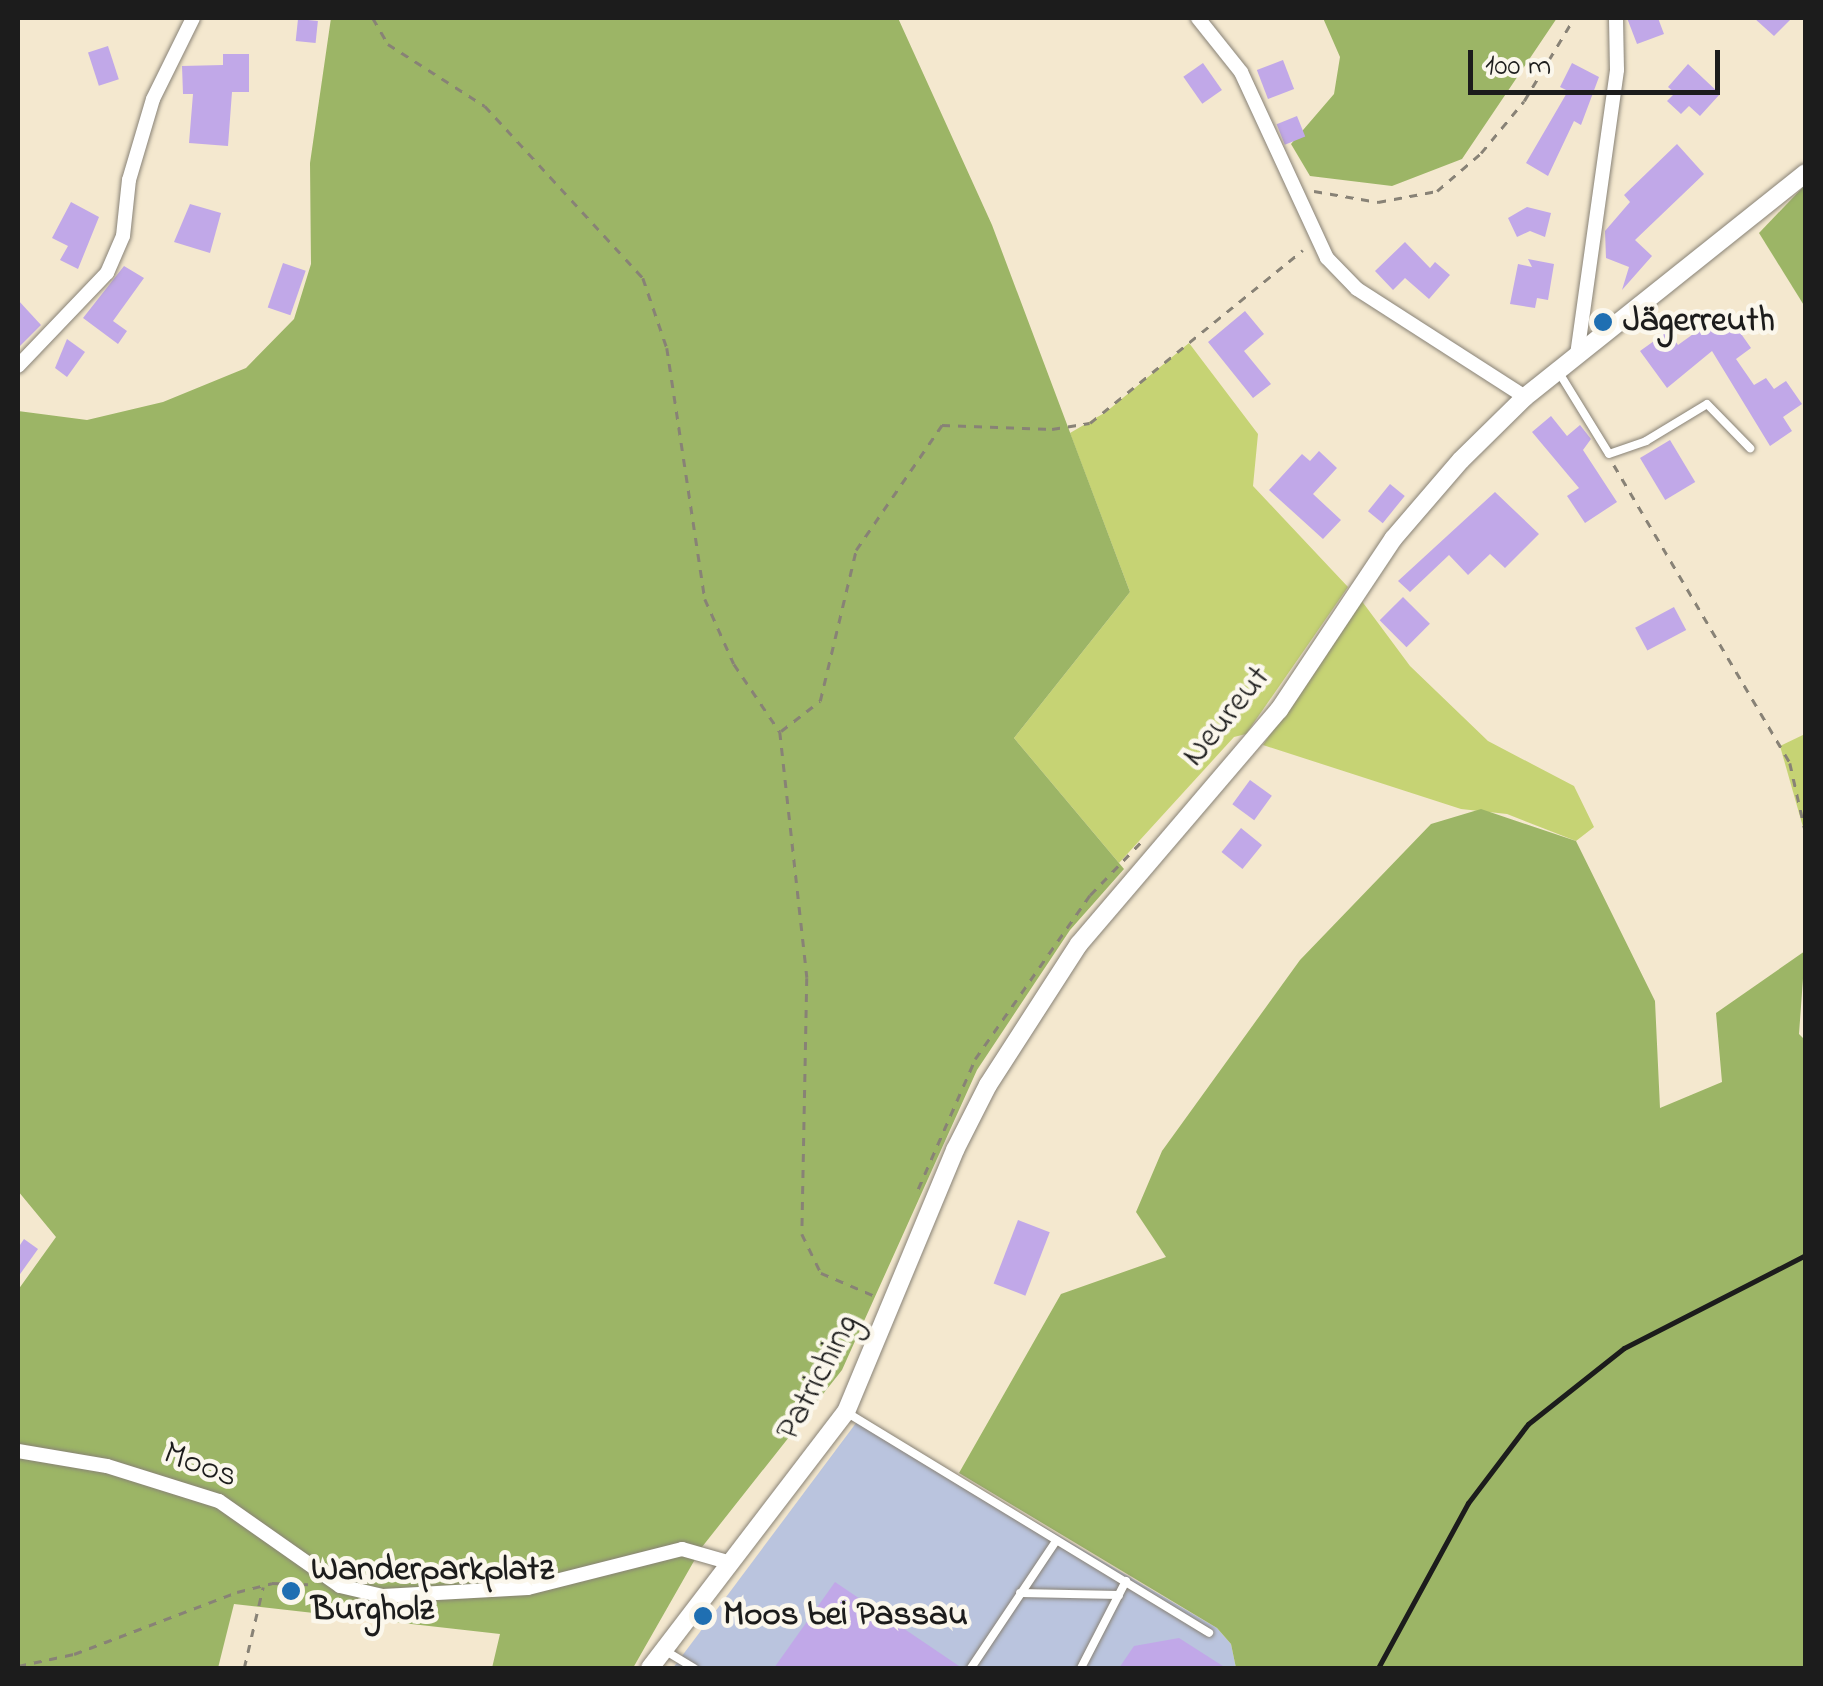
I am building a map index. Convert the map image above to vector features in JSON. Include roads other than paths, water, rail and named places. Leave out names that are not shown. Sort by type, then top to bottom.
[{"type":"street","points":[[18,366],[107,274],[123,236],[129,180],[153,99],[193,18]]},
{"type":"street","points":[[1198,18],[1240,72],[1317,238],[1357,289],[1525,398]]},
{"type":"street","points":[[1577,355],[1616,70],[1616,18]]},
{"type":"street","name":"Neureut","points":[[988,1085],[1079,944],[1279,710],[1392,539],[1525,398],[1806,173]]},
{"type":"street","name":"Patriching","points":[[650,1668],[846,1412],[955,1150],[988,1085]]},
{"type":"street","name":"Moos","points":[[18,1451],[107,1466],[219,1501],[340,1586],[382,1596],[528,1588],[682,1549],[730,1564]]},
{"type":"lane","points":[[1558,371],[1609,454],[1646,441],[1706,404],[1750,448]]},
{"type":"lane","points":[[846,1412],[1209,1632]]},
{"type":"lane","points":[[972,1668],[1056,1540]]},
{"type":"lane","points":[[1080,1668],[1126,1581]]},
{"type":"lane","points":[[1020,1593],[1119,1595]]},
{"type":"lane","points":[[662,1649],[694,1668]]},
{"type":"railway","points":[[1378,1668],[1468,1503],[1528,1424],[1624,1348],[1806,1255]]},
{"type":"place","name":"Jägerreuth","points":[[1603,322]]},
{"type":"place","name":"Wanderparkplatz Burgholz","points":[[291,1591]]},
{"type":"place","name":"Moos bei Passau","points":[[703,1616]]}]
